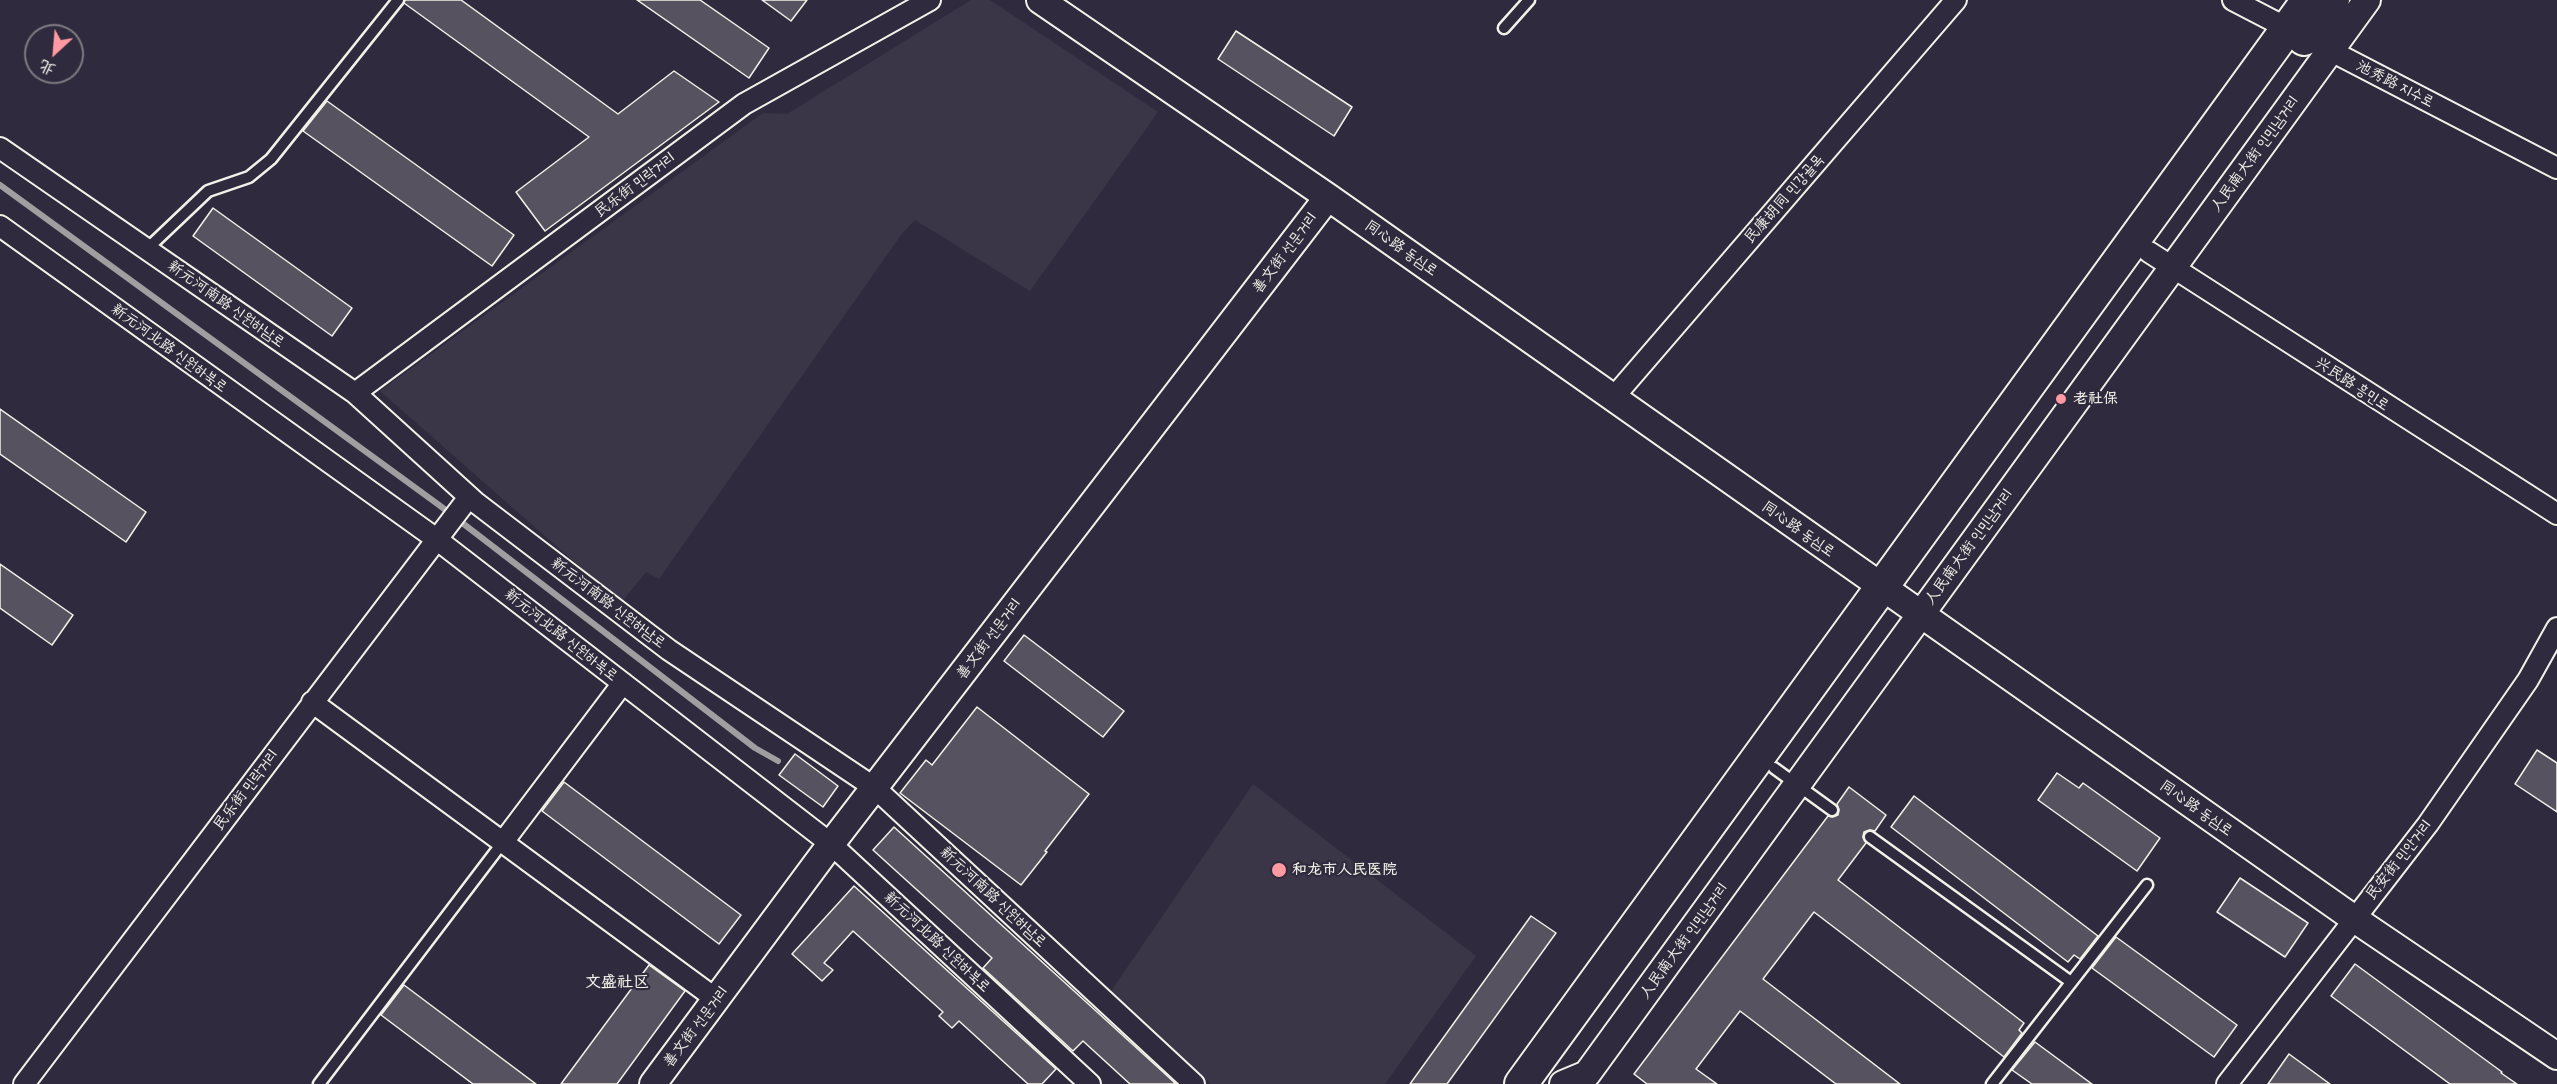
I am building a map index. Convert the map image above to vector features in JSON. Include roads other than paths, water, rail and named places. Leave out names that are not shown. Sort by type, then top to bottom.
[{"type":"main road","name":"人民南大街 인민남거리","points":[[1546,1084],[1786,776],[1899,600],[2307,39],[2308,0]]},
{"type":"main road","name":"人民南大街 인민남거리","points":[[1521,1084],[1899,600],[2160,260],[2332,0]]},
{"type":"street","name":"民乐街 민락거리","points":[[356,393],[744,104],[930,0]]},
{"type":"street","name":"同心路 동심로","points":[[1040,0],[1328,196],[2353,918],[2557,1056]]},
{"type":"street","name":"民康胡同 민강골목","points":[[1613,398],[1956,0]]},
{"type":"street","name":"池秀路 지수로","points":[[2233,0],[2557,168]]},
{"type":"street","name":"人民南大街 인민남거리","points":[[2307,39],[2367,0]]},
{"type":"street","name":"新元河南路 신원하남로","points":[[0,148],[356,393],[465,501],[669,650],[875,788],[1194,1084]]},
{"type":"street","name":"善文街 선문거리","points":[[653,1084],[831,844],[1328,196]]},
{"type":"street","name":"新元河北路 신원하북로","points":[[0,226],[440,532],[623,683],[831,844],[1090,1084]]},
{"type":"street","name":"兴民路 흥민로","points":[[2160,260],[2557,514]]},
{"type":"street","name":"民乐街 민락거리","points":[[24,1084],[465,501]]},
{"type":"street","name":"民安街 민안거리","points":[[2227,1084],[2441,805],[2528,680],[2557,628]]},
{"type":"street","points":[[503,843],[623,683]]},
{"type":"street","points":[[312,702],[716,999]]},
{"type":"street","name":"人民南大街 인민남거리","points":[[1563,1084],[1594,1079],[1786,776]]},
{"type":"lane","points":[[147,249],[208,191],[249,177],[271,159],[398,0]]},
{"type":"lane","points":[[1504,28],[1529,0]]},
{"type":"lane","points":[[1786,776],[1832,810]]},
{"type":"lane","points":[[1870,837],[2071,982]]},
{"type":"lane","points":[[319,1084],[503,843]]},
{"type":"lane","points":[[1992,1084],[2147,885]]},
{"type":"waterway","points":[[0,185],[439,505],[755,748],[778,761]]},
{"type":"place","name":"老社保","points":[[2061,399]]},
{"type":"place","name":"和龙市人民医院","points":[[1279,870]]},
{"type":"district","name":"文盛社区","points":[[617,982]]}]
